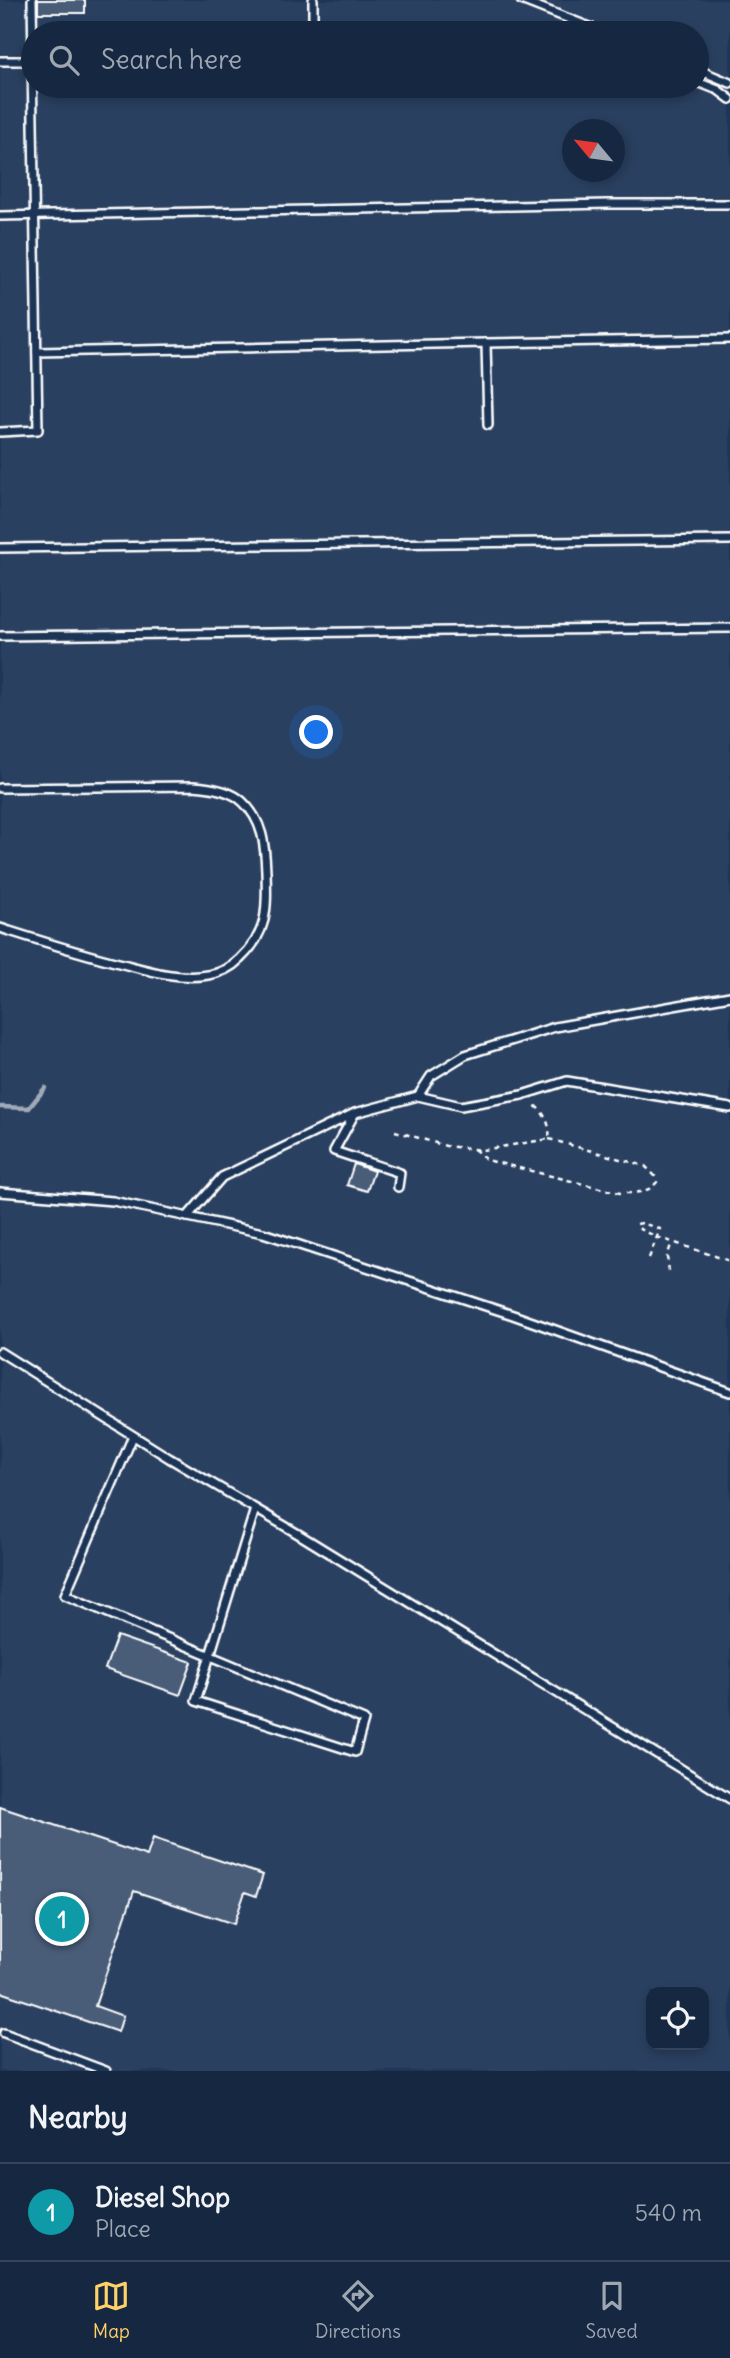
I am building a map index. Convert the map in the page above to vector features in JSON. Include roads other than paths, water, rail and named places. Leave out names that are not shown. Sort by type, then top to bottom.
[{"type":"lane","points":[[32,0],[32,21]]},
{"type":"lane","points":[[313,0],[313,21]]},
{"type":"lane","points":[[521,0],[574,21]]},
{"type":"lane","points":[[0,61],[21,61]]},
{"type":"lane","points":[[709,74],[730,83]]},
{"type":"lane","points":[[709,87],[730,99]]},
{"type":"lane","points":[[0,432],[38,430],[32,98]]},
{"type":"lane","points":[[0,216],[730,204]]},
{"type":"lane","points":[[37,352],[730,339]]},
{"type":"lane","points":[[486,343],[488,425]]},
{"type":"lane","points":[[0,548],[730,540]]},
{"type":"lane","points":[[0,636],[730,628]]},
{"type":"lane","points":[[0,788],[193,786],[233,795],[248,807],[260,827],[264,840],[267,897],[264,923],[253,946],[224,972],[191,977],[138,968],[70,951],[0,928]]},
{"type":"lane","points":[[418,1096],[431,1076],[465,1055],[555,1027],[730,996]]},
{"type":"lane","points":[[187,1217],[222,1177],[355,1112],[418,1096],[461,1106],[522,1095],[567,1081],[730,1108]]},
{"type":"lane","points":[[355,1112],[334,1151],[400,1174],[398,1187]]},
{"type":"lane","points":[[0,1192],[113,1202],[276,1237],[513,1314],[730,1392]]},
{"type":"lane","points":[[0,1352],[730,1799]]},
{"type":"lane","points":[[134,1436],[65,1595],[210,1656],[364,1720],[355,1752],[196,1702],[210,1656],[255,1509]]},
{"type":"lane","points":[[4,2033],[106,2071]]},
{"type":"waterway","points":[[0,1107],[29,1108],[45,1088]]},
{"type":"place","name":"Diesel Shop","points":[[62,1919]]}]
